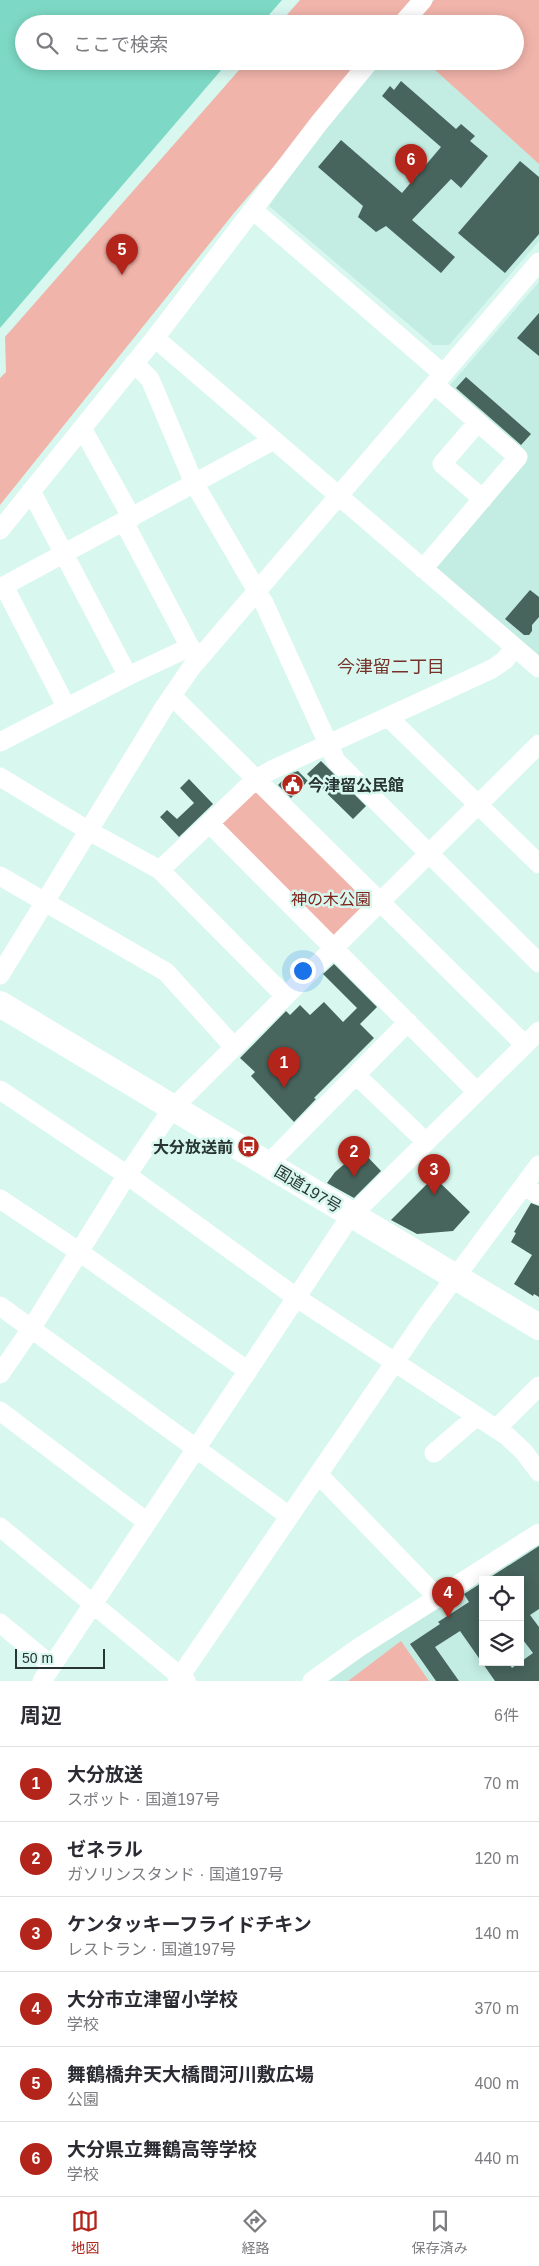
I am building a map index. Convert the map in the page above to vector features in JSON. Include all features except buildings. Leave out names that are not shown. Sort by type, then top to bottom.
[{"type":"highway","name":"国道197号","points":[[0,1004],[167,1114],[450,1284],[539,1342]]},
{"type":"highway","name":"国道197号","points":[[0,1024],[167,1114],[267,1165],[347,1221]]},
{"type":"highway","name":"国道197号","points":[[450,1284],[539,1327]]},
{"type":"street","points":[[410,15],[423,0]]},
{"type":"street","points":[[0,530],[154,338],[363,70]]},
{"type":"street","points":[[253,210],[438,379],[478,422],[518,458],[423,569]]},
{"type":"street","points":[[0,975],[172,696],[195,652],[256,590],[539,262]]},
{"type":"street","points":[[154,338],[539,668]]},
{"type":"street","points":[[134,363],[150,379],[194,483],[256,590],[336,761],[539,963]]},
{"type":"street","points":[[478,422],[442,464],[483,499]]},
{"type":"street","points":[[82,428],[195,652]]},
{"type":"street","points":[[67,708],[2,587],[274,440]]},
{"type":"street","points":[[31,491],[128,676]]},
{"type":"street","points":[[160,870],[256,780],[272,770],[389,718],[492,669],[505,660],[514,647]]},
{"type":"street","points":[[3,734],[67,708],[128,676],[195,652]]},
{"type":"street","points":[[172,696],[525,1045]]},
{"type":"street","points":[[389,718],[539,864]]},
{"type":"street","points":[[0,1374],[31,1329],[78,1251],[167,1114],[478,805],[535,755]]},
{"type":"street","points":[[0,777],[89,831],[160,870],[285,996]]},
{"type":"street","points":[[210,824],[477,1092]]},
{"type":"street","points":[[0,876],[166,972],[234,1047]]},
{"type":"street","points":[[267,1165],[408,1022]]},
{"type":"street","points":[[0,1623],[47,1673],[347,1221],[539,1031]]},
{"type":"street","points":[[356,1075],[426,1142]]},
{"type":"street","points":[[0,1090],[127,1175],[297,1298],[496,1429],[518,1446],[539,1472]]},
{"type":"street","points":[[0,1527],[94,1602],[181,1679],[289,1516],[450,1284],[531,1190],[539,1165]]},
{"type":"street","points":[[0,1199],[78,1251],[248,1371]]},
{"type":"street","points":[[0,1306],[289,1516]]},
{"type":"street","points":[[496,1429],[539,1386]]},
{"type":"street","points":[[0,1411],[147,1522]]},
{"type":"street","points":[[434,1453],[477,1416]]},
{"type":"street","points":[[318,1474],[437,1597]]},
{"type":"street","points":[[312,1681],[358,1648],[539,1533]]},
{"type":"shaded area","points":[[0,0],[282,0],[269,15],[15,15],[15,70],[221,70],[0,328]]},
{"type":"shaded area","points":[[372,70],[435,70],[539,164],[539,241],[449,345],[433,345],[269,206],[308,149]]},
{"type":"shaded area","points":[[539,282],[539,658],[434,567],[524,457],[446,390]]},
{"type":"shaded area","points":[[539,1541],[539,1681],[320,1681],[479,1579],[479,1666],[524,1666],[524,1576],[484,1576]]},
{"type":"green space","points":[[300,0],[416,0],[404,15],[287,15]]},
{"type":"green space","points":[[434,0],[539,0],[539,164],[435,70],[524,70],[524,15],[421,15]]},
{"type":"green space","points":[[239,70],[356,70],[234,213],[0,505],[0,378],[6,372],[5,337]]},
{"type":"green space","name":"神の木公園","points":[[255,789],[369,902],[334,937],[221,823]]},
{"type":"green space","points":[[401,1641],[429,1681],[348,1681]]},
{"type":"place","name":"大分県立舞鶴高等学校","points":[[411,185]]},
{"type":"place","name":"舞鶴橋弁天大橋間河川敷広場","points":[[122,275]]},
{"type":"place","name":"今津留公民館","points":[[292,785]]},
{"type":"place","name":"大分放送","points":[[284,1088]]},
{"type":"place","name":"大分放送前","points":[[249,1147]]},
{"type":"place","name":"ゼネラル","points":[[354,1177]]},
{"type":"place","name":"ケンタッキーフライドチキン","points":[[434,1195]]},
{"type":"place","name":"大分市立津留小学校","points":[[448,1618]]},
{"type":"district","name":"今津留二丁目","points":[[391,667]]}]
